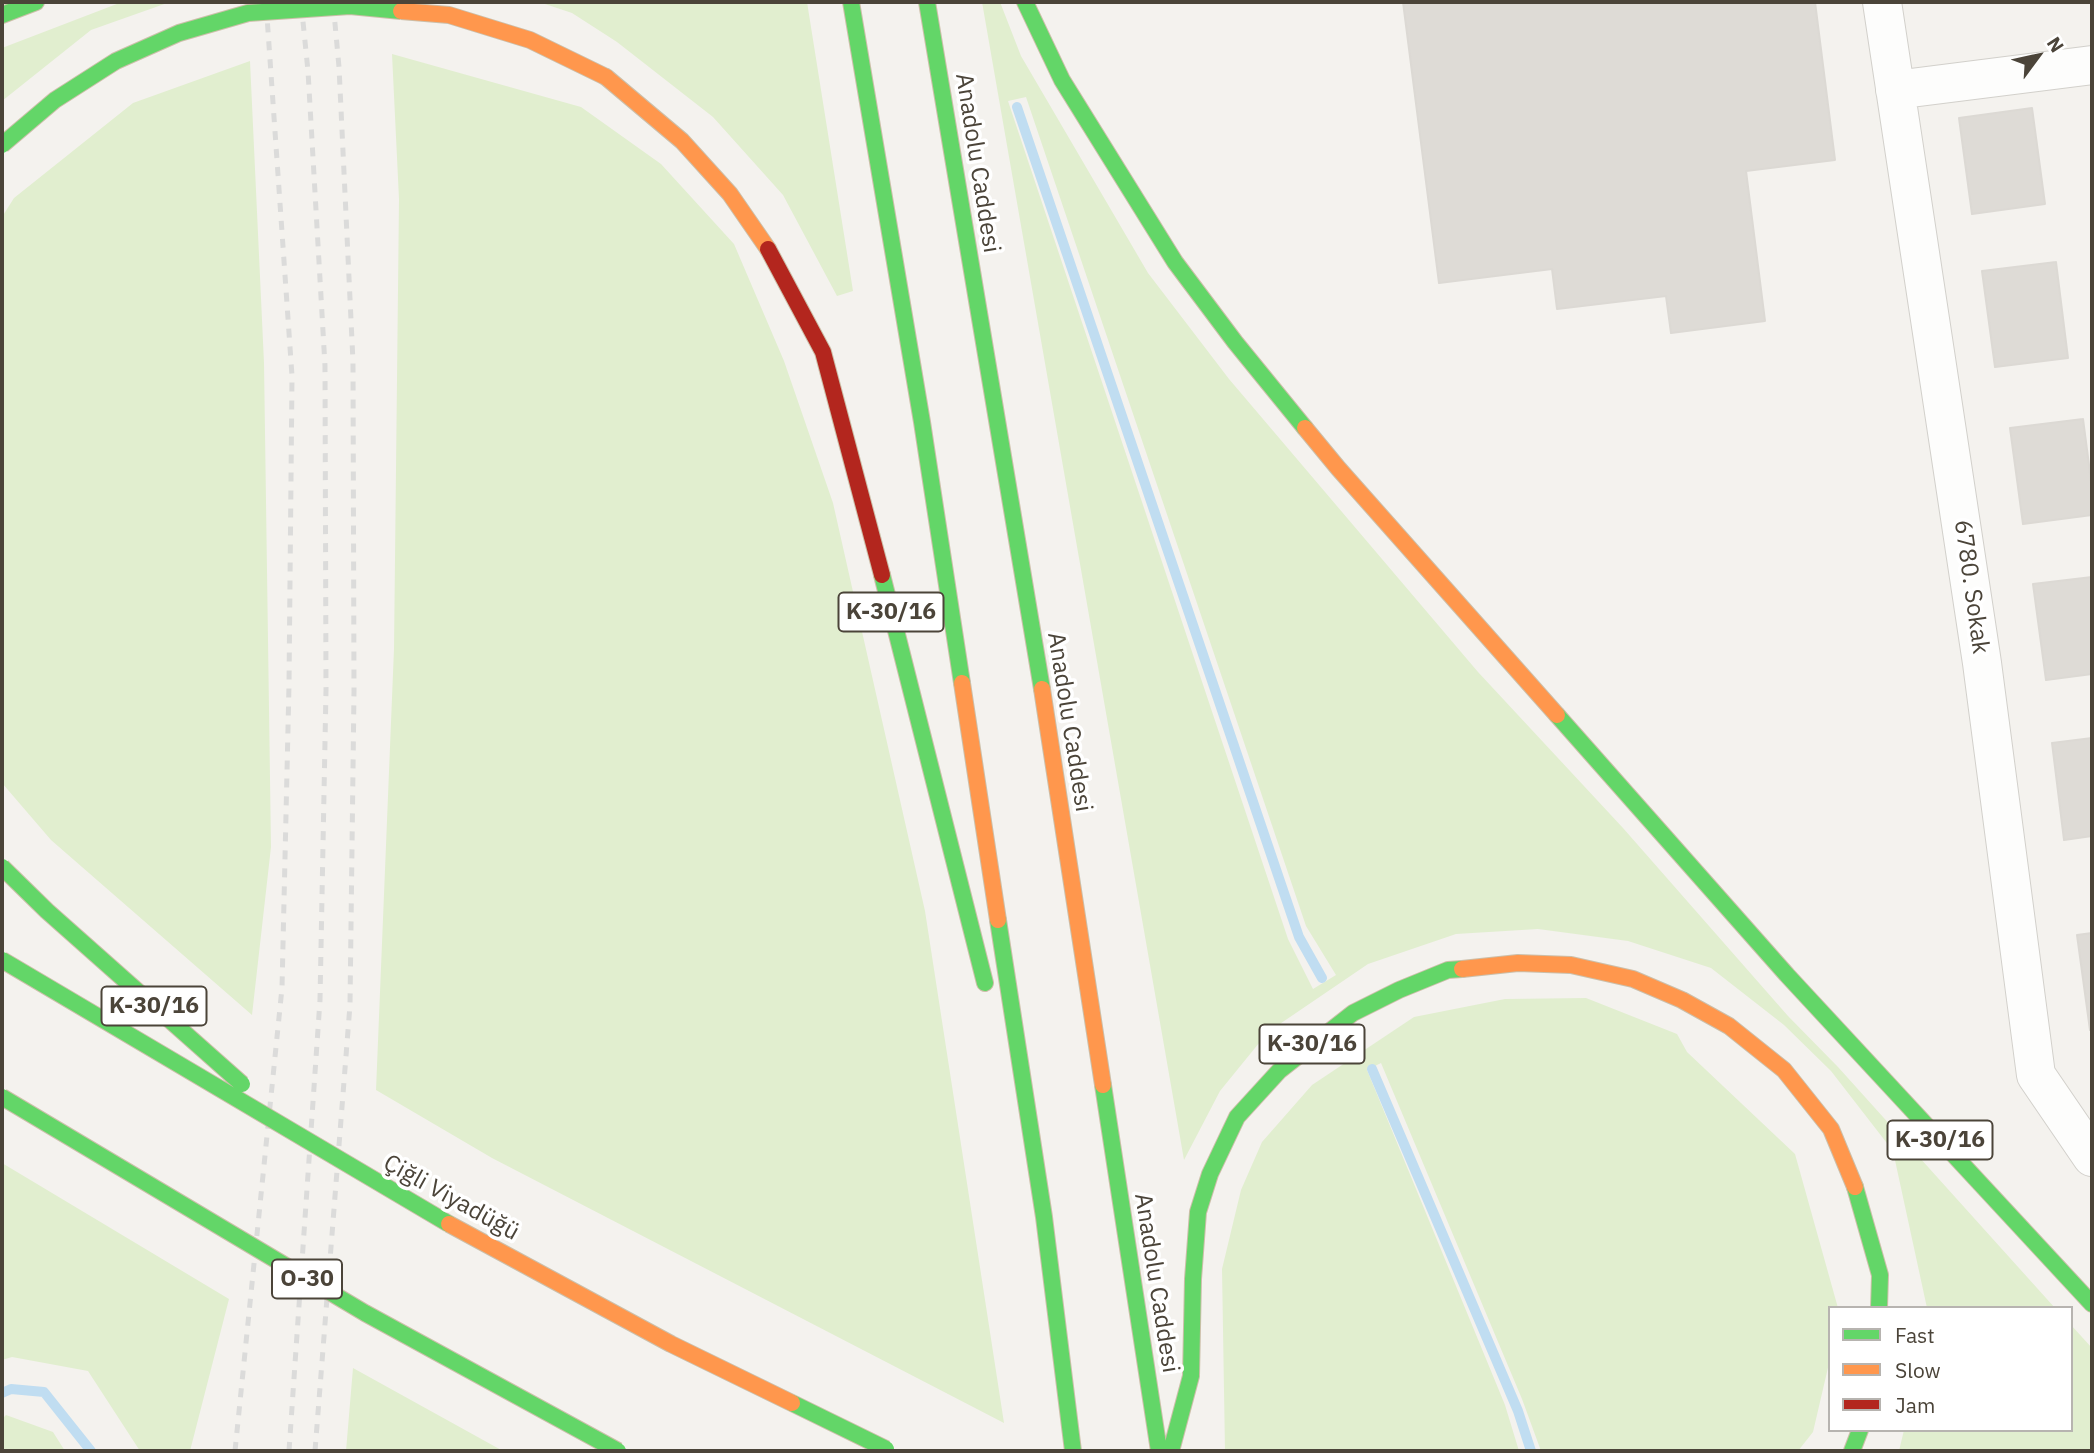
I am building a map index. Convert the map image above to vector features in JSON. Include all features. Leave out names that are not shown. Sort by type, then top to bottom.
[{"type":"highway","points":[[2,15],[36,2]]},
{"type":"highway","points":[[851,2],[922,422],[1044,1217],[1073,1451]]},
{"type":"highway","name":"Anadolu Caddesi","points":[[927,2],[1031,621],[1159,1451]]},
{"type":"highway","name":"K-30/16","points":[[1025,2],[1062,80],[1175,262],[1235,342],[1338,468],[1787,975],[2092,1304]]},
{"type":"highway","name":"K-30/16","points":[[2,145],[55,100],[116,61],[180,33],[248,13],[350,6],[449,15],[530,40],[606,77],[682,141],[730,194],[775,259],[822,352],[905,660],[989,1000]]},
{"type":"highway","name":"K-30/16","points":[[2,867],[47,911],[309,1143]]},
{"type":"highway","name":"Çiğli Viyadüğü","points":[[2,960],[429,1214],[671,1344],[891,1450]]},
{"type":"highway","name":"K-30/16","points":[[1171,1451],[1191,1376],[1193,1279],[1198,1212],[1210,1174],[1237,1117],[1279,1071],[1353,1013],[1448,970],[1518,963],[1572,965],[1633,979],[1682,1000],[1729,1026],[1784,1070],[1831,1129],[1860,1200],[1880,1275],[1879,1306]]},
{"type":"highway","points":[[1003,1054],[1044,1217]]},
{"type":"highway","name":"O-30","points":[[2,1097],[365,1313],[618,1451]]},
{"type":"highway","points":[[1852,1451],[1859,1432]]},
{"type":"street","name":"6780. Sokak","points":[[1882,2],[1978,636],[2036,1075],[2091,1154]]},
{"type":"street","points":[[1895,90],[2092,65]]},
{"type":"green space","points":[[122,2],[170,2],[91,30],[2,101],[2,48]]},
{"type":"green space","points":[[539,2],[807,2],[853,291],[837,296],[783,195],[713,117],[617,42],[572,13]]},
{"type":"green space","points":[[982,2],[1000,2],[1021,56],[1148,273],[1229,379],[1478,672],[1623,828],[1788,1016],[1838,1067],[2053,1306],[1927,1306],[1893,1151],[1831,1071],[1784,1025],[1711,968],[1628,941],[1538,929],[1456,934],[1368,964],[1268,1032],[1220,1091],[1184,1160]],"holes":[[[1026,97],[1306,926],[1336,975],[1313,989],[1288,939],[1008,101]]]},
{"type":"green space","points":[[392,54],[581,107],[661,164],[734,244],[784,361],[833,503],[925,911],[1004,1423],[492,1158],[376,1090],[394,649],[399,199]]},
{"type":"green space","points":[[250,61],[264,363],[271,847],[252,1015],[51,840],[2,783],[2,217],[14,198],[133,103]]},
{"type":"green space","points":[[1586,998],[1677,1034],[1687,1052],[1795,1154],[1837,1306],[1828,1306],[1828,1368],[1813,1432],[1798,1451],[1541,1451],[1522,1399],[1381,1063],[1367,1070],[1505,1405],[1519,1451],[1225,1451],[1222,1269],[1241,1190],[1262,1142],[1312,1085],[1414,1017],[1505,999]]},
{"type":"green space","points":[[2,1163],[229,1299],[190,1451],[140,1451],[88,1371],[12,1357],[2,1360]]},
{"type":"green space","points":[[2073,1327],[2092,1348],[2092,1451],[1899,1451],[1904,1432],[2073,1432]]},
{"type":"green space","points":[[353,1368],[503,1451],[346,1451]]},
{"type":"green space","points":[[6,1415],[53,1432],[65,1451],[5,1451],[2,1445],[2,1419]]},
{"type":"building","points":[[1403,2],[1815,2],[1835,160],[1746,171],[1765,321],[1671,333],[1666,296],[1557,309],[1552,269],[1439,283]]},
{"type":"building","points":[[2032,108],[2045,204],[1972,214],[1959,118]]},
{"type":"building","points":[[2056,262],[2068,358],[1995,367],[1982,271]]},
{"type":"building","points":[[2083,419],[2092,488],[2092,515],[2023,524],[2010,428]]},
{"type":"building","points":[[2092,577],[2092,674],[2046,680],[2033,584]]},
{"type":"building","points":[[2092,738],[2092,836],[2064,840],[2052,743]]},
{"type":"building","points":[[2092,933],[2092,1030],[2090,1030],[2077,935]]},
{"type":"waterway","points":[[1017,107],[1299,937],[1322,978]]},
{"type":"waterway","points":[[1372,1069],[1518,1411],[1531,1451]]},
{"type":"waterway","points":[[2,1393],[11,1389],[44,1392],[91,1451]]},
{"type":"railway","points":[[235,1451],[282,988],[289,685],[292,376],[266,2]]},
{"type":"railway","points":[[289,1451],[320,1000],[326,690],[325,366],[308,71],[301,2]]},
{"type":"railway","points":[[315,1451],[350,1005],[354,691],[353,362],[339,67],[333,2]]},
{"type":"traffic: fast","points":[[2,15],[36,2]]},
{"type":"traffic: fast","points":[[851,2],[922,422],[962,683]]},
{"type":"traffic: fast","points":[[927,2],[1042,689]]},
{"type":"traffic: fast","points":[[1025,2],[1062,80],[1175,262],[1305,428]]},
{"type":"traffic: fast","points":[[2,145],[55,100],[116,61],[179,33],[248,13],[350,6],[401,11]]},
{"type":"traffic: fast","points":[[882,575],[985,983]]},
{"type":"traffic: fast","points":[[1557,715],[1787,975],[2092,1304]]},
{"type":"traffic: fast","points":[[2,867],[47,911],[242,1084]]},
{"type":"traffic: fast","points":[[998,920],[1044,1217],[1073,1451]]},
{"type":"traffic: fast","points":[[2,960],[449,1224]]},
{"type":"traffic: fast","points":[[1171,1451],[1191,1376],[1193,1279],[1198,1212],[1210,1174],[1237,1117],[1279,1071],[1353,1013],[1448,970],[1462,969]]},
{"type":"traffic: fast","points":[[1103,1085],[1159,1451]]},
{"type":"traffic: fast","points":[[2,1097],[365,1313],[618,1451]]},
{"type":"traffic: fast","points":[[1855,1187],[1880,1275],[1879,1306]]},
{"type":"traffic: fast","points":[[792,1403],[886,1449]]},
{"type":"traffic: fast","points":[[1852,1451],[1859,1432]]},
{"type":"traffic: slow","points":[[401,11],[449,15],[530,40],[606,77]]},
{"type":"traffic: slow","points":[[606,77],[682,141],[730,194],[768,249]]},
{"type":"traffic: slow","points":[[1305,428],[1557,715]]},
{"type":"traffic: slow","points":[[962,683],[998,920]]},
{"type":"traffic: slow","points":[[1042,689],[1103,1085]]},
{"type":"traffic: slow","points":[[1462,969],[1518,963],[1571,965],[1633,979],[1682,1000],[1729,1026],[1784,1070],[1831,1129],[1855,1187]]},
{"type":"traffic: slow","points":[[449,1224],[671,1344],[792,1403]]},
{"type":"traffic: jam","points":[[768,249],[823,352],[882,575]]}]
